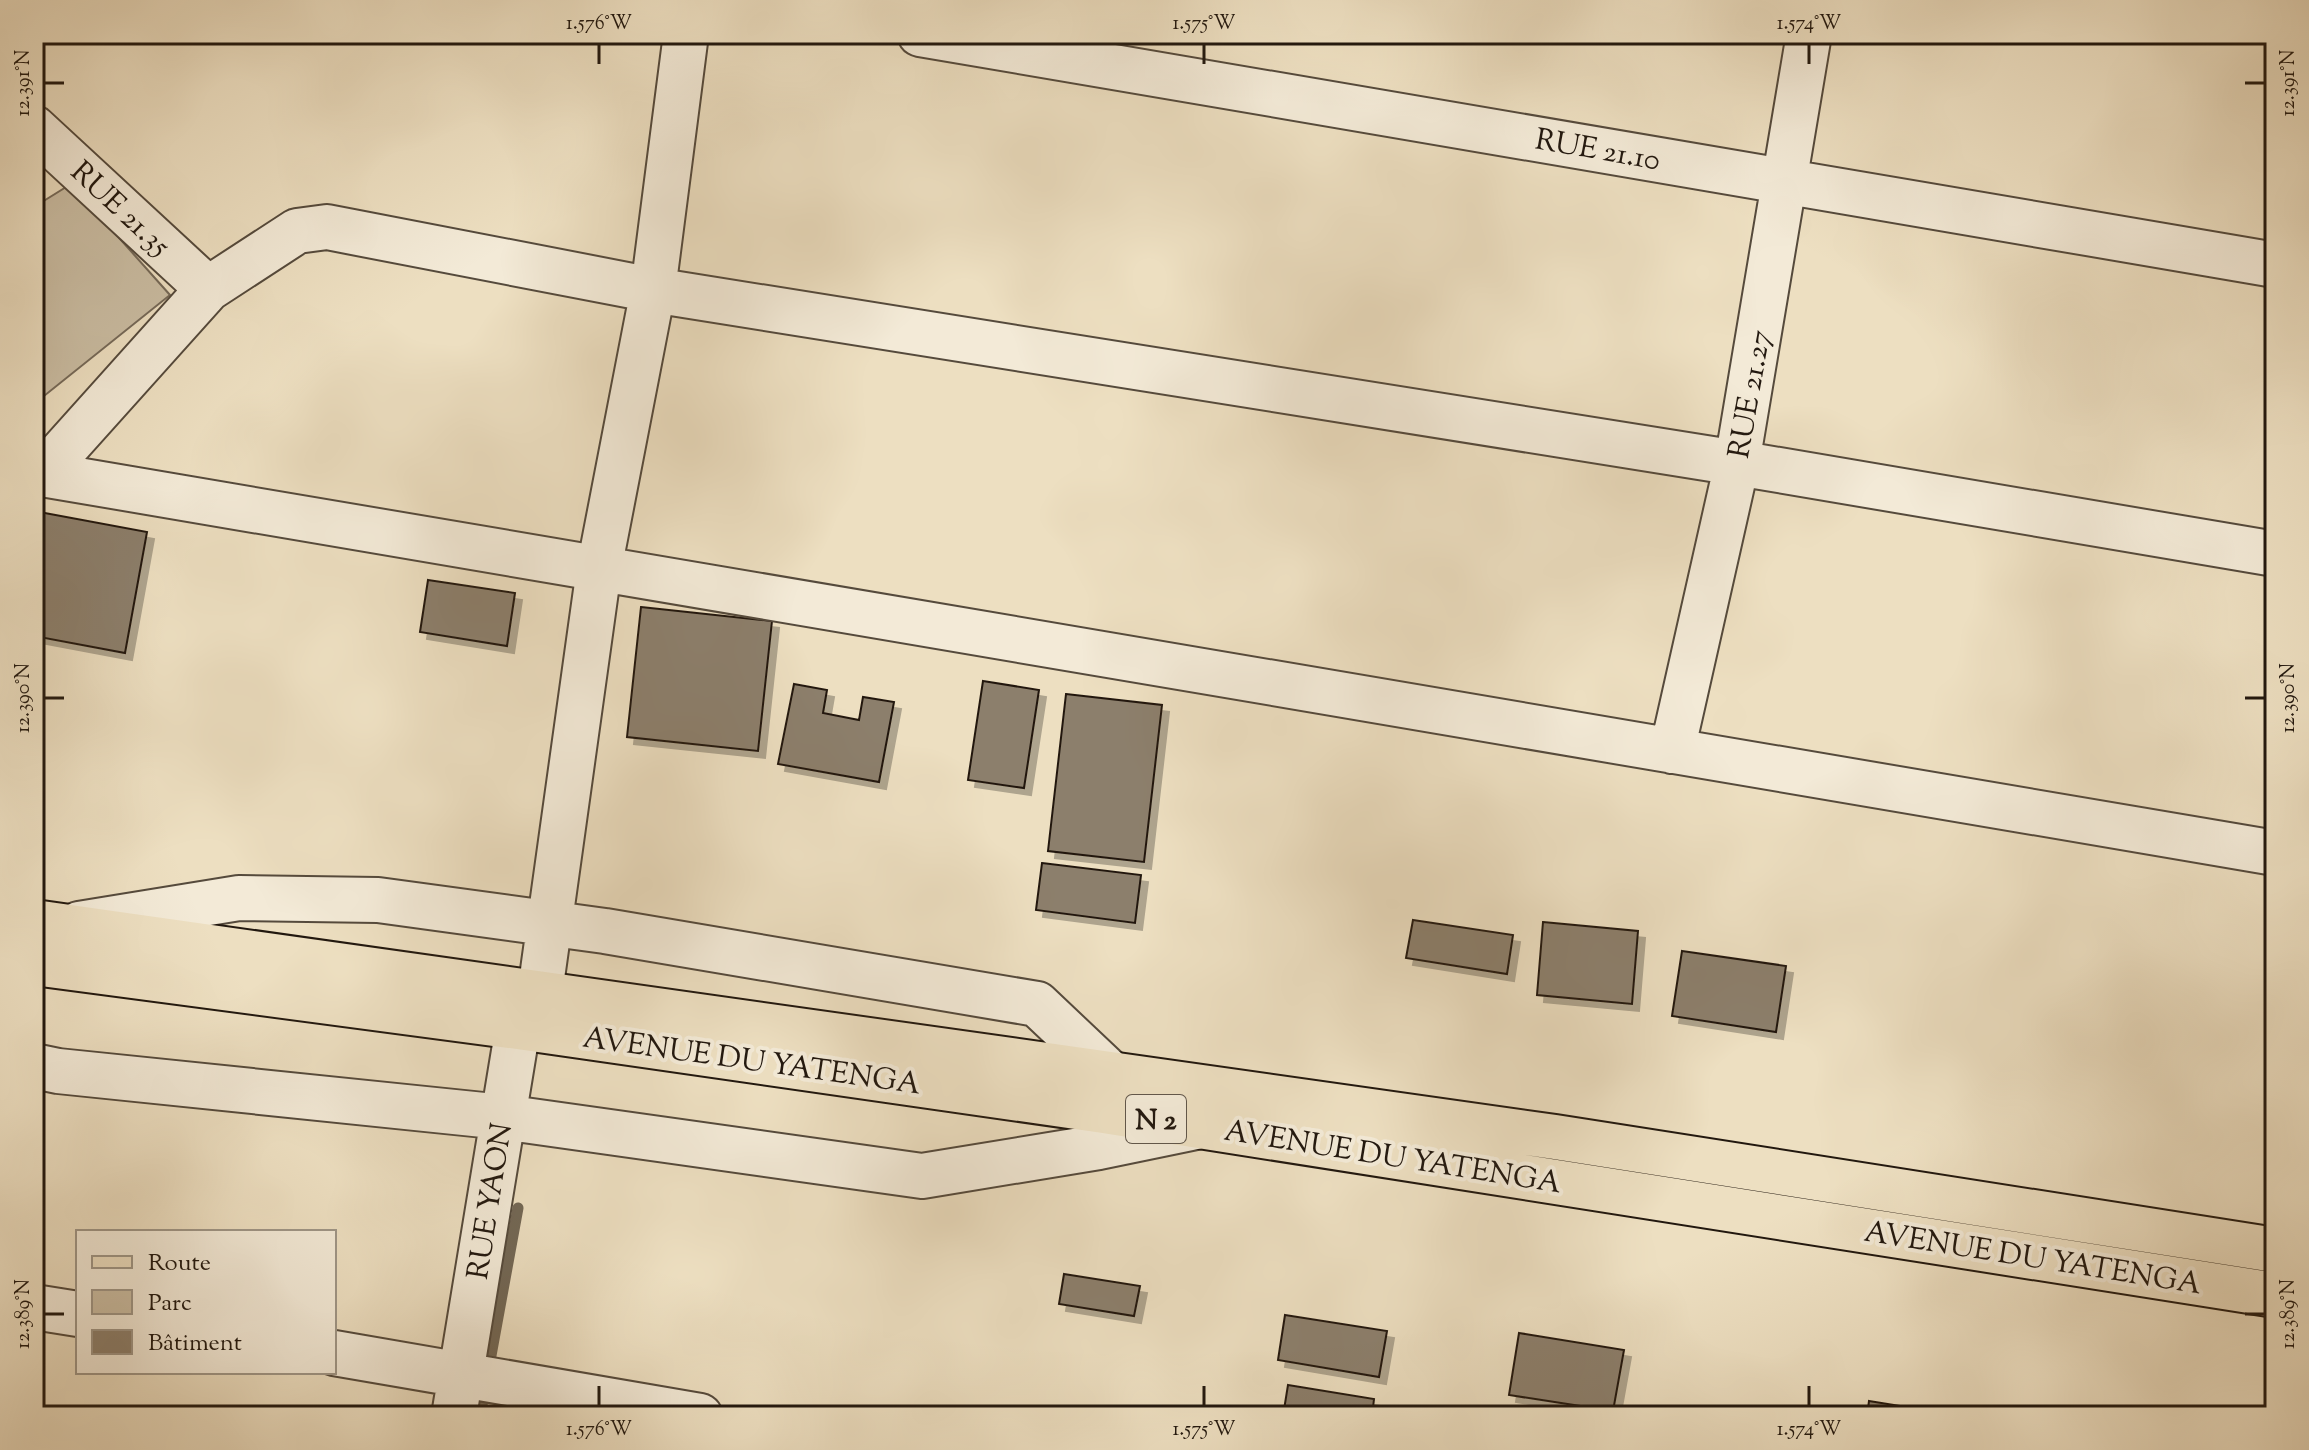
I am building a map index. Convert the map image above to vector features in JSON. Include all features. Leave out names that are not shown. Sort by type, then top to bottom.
[{"type":"main road","name":"AVENUE DU YATENGA","points":[[49,924],[1201,1126],[2275,1295]]},
{"type":"main road","name":"AVENUE DU YATENGA","points":[[34,963],[529,1009],[1111,1074],[1555,1137],[2275,1250]]},
{"type":"street","name":"RUE YAON","points":[[454,1416],[503,1117],[550,923],[599,569],[653,290],[686,34]]},
{"type":"street","name":"RUE 21.10","points":[[920,34],[2275,265]]},
{"type":"street","name":"RUE 21.27","points":[[1672,751],[1737,463],[1809,34]]},
{"type":"street","name":"RUE 21.35","points":[[34,128],[208,289]]},
{"type":"street","points":[[2275,554],[1737,463],[653,290],[327,227],[297,231],[208,289],[42,474],[2275,853]]},
{"type":"street","points":[[49,924],[239,898],[378,900],[550,923],[1037,1004],[1111,1074]]},
{"type":"street","points":[[34,1066],[74,1073],[503,1117],[922,1176],[1099,1147],[1201,1126]]},
{"type":"street","points":[[34,1307],[76,1314]]},
{"type":"street","points":[[336,1353],[700,1416]]},
{"type":"green space","points":[[71,184],[170,295],[34,404],[34,207]]},
{"type":"building","points":[[34,511],[147,532],[125,653],[34,636]]},
{"type":"building","points":[[428,580],[515,593],[507,646],[420,632]]},
{"type":"building","points":[[641,607],[772,621],[758,751],[627,737]]},
{"type":"building","points":[[983,681],[1039,690],[1024,788],[968,780]]},
{"type":"building","points":[[794,684],[827,690],[823,713],[859,720],[863,697],[894,702],[879,782],[778,764]]},
{"type":"building","points":[[1066,694],[1162,705],[1144,862],[1048,851]]},
{"type":"building","points":[[1042,863],[1141,875],[1135,923],[1036,910]]},
{"type":"building","points":[[1413,920],[1513,935],[1507,974],[1406,958]]},
{"type":"building","points":[[1543,922],[1638,931],[1632,1004],[1537,995]]},
{"type":"building","points":[[1682,951],[1786,966],[1776,1032],[1672,1016]]},
{"type":"building","points":[[1064,1274],[1140,1286],[1134,1316],[1059,1304]]},
{"type":"building","points":[[1285,1315],[1387,1331],[1379,1377],[1278,1360]]},
{"type":"building","points":[[1519,1333],[1624,1350],[1613,1411],[1509,1395]]},
{"type":"building","points":[[1288,1385],[1374,1399],[1372,1416],[1283,1416]]},
{"type":"building","points":[[1869,1401],[1962,1416],[1867,1416]]},
{"type":"waterway","points":[[488,1372],[518,1208]]},
{"type":"waterway","points":[[480,1416],[485,1389]]}]
